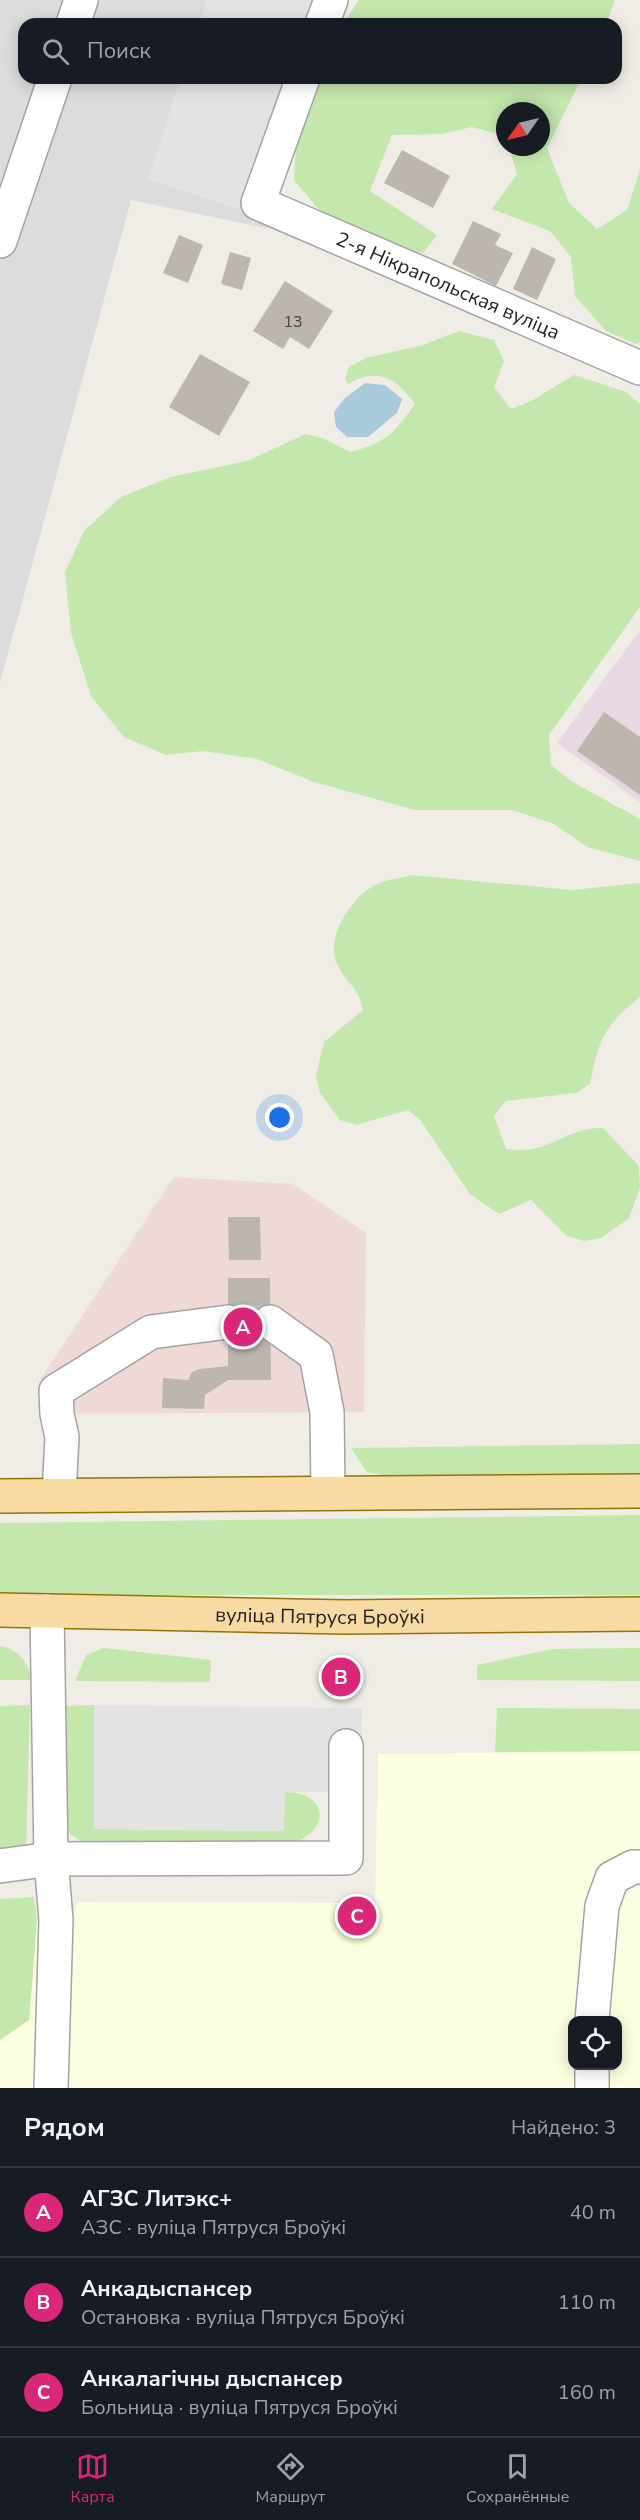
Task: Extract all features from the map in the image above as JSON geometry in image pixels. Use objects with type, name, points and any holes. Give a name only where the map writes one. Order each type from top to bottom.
[{"type":"main road","points":[[0,1496],[640,1491]]},
{"type":"main road","name":"вуліца Пятруся Броўкі","points":[[0,1610],[345,1617],[640,1614]]},
{"type":"lane","points":[[75,18],[81,0]]},
{"type":"lane","points":[[324,18],[331,0]]},
{"type":"lane","points":[[0,241],[53,84]]},
{"type":"lane","name":"2-я Нікрапольская вуліца","points":[[301,84],[258,203],[640,368]]},
{"type":"lane","points":[[59,1495],[62,1437],[57,1414],[56,1391],[151,1332],[228,1322]]},
{"type":"lane","points":[[270,1322],[316,1355],[327,1412],[328,1493]]},
{"type":"lane","points":[[47,1611],[51,1859],[56,1920],[51,2088]]},
{"type":"lane","points":[[0,1866],[51,1859],[346,1857],[346,1746]]},
{"type":"lane","points":[[592,2016],[602,1906],[612,1878],[633,1867],[640,1867]]},
{"type":"lane","points":[[592,2070],[592,2088]]},
{"type":"shaded area","points":[[0,0],[340,0],[335,18],[18,18],[18,84],[313,84],[266,228],[131,200],[0,683]]},
{"type":"shaded area","points":[[207,0],[313,0],[308,18],[201,18]]},
{"type":"shaded area","points":[[179,84],[286,84],[245,211],[148,179]]},
{"type":"shaded area","points":[[640,630],[640,802],[557,743]]},
{"type":"shaded area","points":[[174,1177],[293,1184],[366,1233],[364,1412],[42,1414],[41,1378]]},
{"type":"shaded area","points":[[94,1705],[362,1708],[361,1792],[285,1792],[284,1831],[94,1829]]},
{"type":"shaded area","points":[[640,1751],[640,2088],[0,2088],[0,2040],[29,2020],[37,1921],[72,1922],[78,1902],[375,1903],[378,1754]]},
{"type":"green space","points":[[359,0],[615,0],[608,18],[347,18]]},
{"type":"green space","points":[[308,84],[579,84],[550,142],[550,102],[496,102],[496,134],[472,127],[442,134],[392,135],[370,191],[437,235],[423,253],[394,249],[326,218],[294,180],[299,100]]},
{"type":"green space","points":[[512,156],[550,156],[569,203],[597,229],[627,210],[640,170],[640,343],[636,344],[606,331],[575,296],[571,257],[550,231],[492,209],[517,174]]},
{"type":"green space","points":[[459,331],[494,340],[504,361],[494,387],[511,409],[531,401],[574,375],[626,392],[640,404],[640,607],[549,735],[551,765],[571,781],[640,819],[640,861],[587,847],[554,824],[512,810],[415,810],[314,782],[257,759],[203,751],[166,755],[124,737],[91,696],[71,633],[65,572],[84,531],[121,497],[171,477],[247,461],[306,434],[325,439],[350,452],[380,441],[395,430],[415,404],[401,388],[386,378],[368,376],[348,384],[345,379],[349,367],[366,358],[423,345]]},
{"type":"green space","points":[[412,875],[572,890],[640,883],[640,997],[618,1016],[605,1034],[600,1044],[590,1084],[576,1093],[506,1101],[494,1116],[506,1149],[535,1149],[577,1132],[603,1128],[639,1166],[640,1187],[629,1218],[601,1238],[584,1241],[567,1236],[531,1200],[499,1214],[470,1194],[421,1121],[408,1110],[357,1125],[340,1120],[320,1093],[316,1076],[324,1042],[363,1010],[358,995],[341,972],[334,955],[334,943],[343,918],[360,896],[370,888]]},
{"type":"green space","points":[[640,1444],[640,1475],[391,1477],[367,1472],[351,1448]]},
{"type":"green space","points":[[640,1515],[640,1595],[0,1595],[0,1523]]},
{"type":"green space","points":[[0,1646],[13,1650],[22,1658],[33,1680],[0,1680]]},
{"type":"green space","points":[[104,1648],[211,1660],[210,1682],[75,1681],[86,1655]]},
{"type":"green space","points":[[640,1648],[640,1681],[477,1680],[477,1665],[552,1649]]},
{"type":"green space","points":[[30,1705],[26,1850],[0,1852],[0,1706]]},
{"type":"green space","points":[[94,1705],[95,1829],[284,1831],[284,1792],[300,1794],[311,1799],[318,1807],[320,1815],[317,1824],[311,1833],[300,1840],[285,1844],[82,1842],[70,1834],[65,1817],[64,1706]]},
{"type":"green space","points":[[497,1708],[640,1709],[640,1751],[495,1752]]},
{"type":"green space","points":[[34,1897],[37,1921],[29,2020],[0,2040],[0,1899]]},
{"type":"water","points":[[365,383],[385,385],[402,399],[397,413],[368,437],[347,437],[336,427],[334,412],[345,398]]},
{"type":"building","points":[[402,150],[450,176],[433,208],[384,183]]},
{"type":"building","points":[[473,221],[501,234],[495,245],[513,253],[496,286],[452,264]]},
{"type":"building","points":[[179,235],[203,245],[188,283],[163,273]]},
{"type":"building","points":[[532,247],[556,259],[537,300],[513,289]]},
{"type":"building","points":[[230,252],[251,258],[242,290],[221,284]]},
{"type":"building","points":[[285,281],[333,311],[309,349],[290,337],[283,349],[253,331]]},
{"type":"building","points":[[200,354],[250,382],[219,436],[169,407]]},
{"type":"building","points":[[604,712],[640,737],[640,795],[577,751]]},
{"type":"building","points":[[228,1217],[260,1217],[261,1260],[229,1260]]},
{"type":"building","points":[[228,1278],[270,1278],[271,1380],[228,1380],[205,1395],[204,1409],[162,1408],[163,1378],[188,1380],[192,1372],[199,1369],[228,1366]]},
{"type":"tunnel","points":[[228,1322],[270,1322]]},
{"type":"place","name":"АГЗС Литэкс+","points":[[243,1327]]},
{"type":"place","name":"Анкадыспансер","points":[[341,1677]]},
{"type":"place","name":"Анкалагічны дыспансер","points":[[357,1916]]}]
